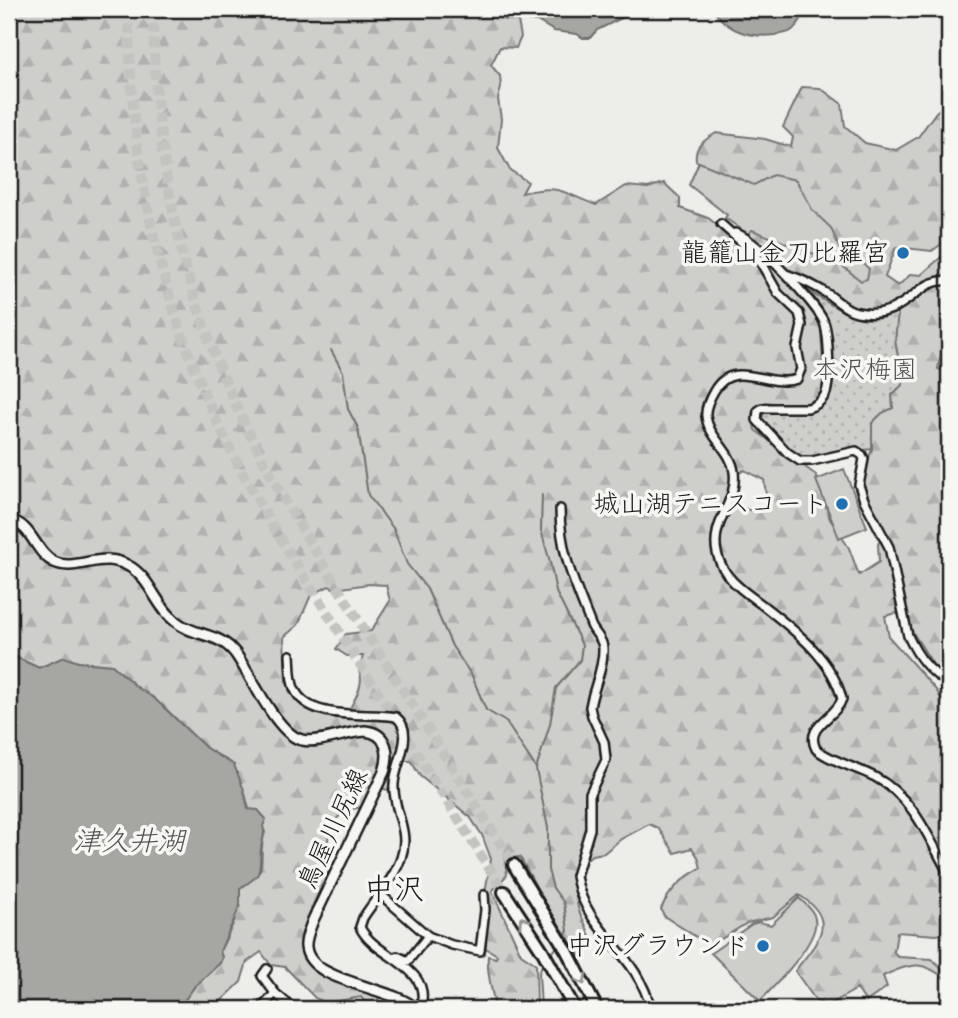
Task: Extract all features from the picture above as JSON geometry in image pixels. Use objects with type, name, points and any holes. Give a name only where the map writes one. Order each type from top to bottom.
[{"type":"highway","points":[[514,865],[567,951],[597,1009]]},
{"type":"highway","points":[[504,892],[542,950],[575,1009]]},
{"type":"main road","name":"鳥屋川尻線","points":[[9,520],[26,529],[44,555],[60,564],[103,559],[117,561],[133,568],[174,621],[228,645],[268,707],[295,738],[305,741],[365,731],[382,740],[388,754],[384,772],[313,920],[305,945],[309,957],[321,970],[403,999],[418,1009]]},
{"type":"street","points":[[721,225],[757,256],[778,293],[799,313],[802,325],[797,348],[801,369],[797,379],[786,382],[736,374],[722,381],[709,400],[706,416],[709,425],[733,464],[735,476],[734,487],[716,533],[718,556],[726,573],[742,592],[760,604],[810,648],[829,669],[842,699],[840,707],[814,732],[813,742],[816,749],[871,775],[900,793],[920,821],[949,874]]},
{"type":"street","points":[[733,233],[741,234],[750,241],[785,274],[820,314],[826,326],[827,389],[823,398],[815,406],[803,409],[762,408],[758,411],[757,420],[788,453],[800,461],[856,452],[862,455],[864,459],[859,485],[889,547],[908,636],[928,668],[949,683]]},
{"type":"street","points":[[785,274],[821,289],[846,308],[857,312],[892,311],[937,279],[949,281]]},
{"type":"street","points":[[560,509],[564,554],[593,629],[604,645],[590,707],[604,742],[606,760],[590,793],[590,829],[576,876],[590,917],[619,948],[642,980],[651,1009]]},
{"type":"street","points":[[290,655],[295,689],[310,706],[352,716],[396,717],[402,724],[404,743],[394,787],[404,829],[403,852],[397,868],[363,918],[360,927],[374,945],[411,971],[422,993],[418,1009]]},
{"type":"street","points":[[379,893],[428,936],[452,946],[480,951],[485,915],[484,895]]},
{"type":"street","points":[[475,912],[485,915]]},
{"type":"street","points":[[389,956],[395,955],[408,961],[428,936]]},
{"type":"street","points":[[267,969],[262,976],[275,993],[294,1009]]},
{"type":"street","points":[[261,1009],[275,993]]},
{"type":"green space","points":[[9,9],[488,9],[502,19],[518,21],[521,37],[516,48],[500,47],[491,65],[500,76],[498,99],[501,119],[498,148],[510,170],[528,182],[522,193],[553,189],[596,205],[626,186],[648,188],[664,183],[680,198],[680,208],[708,218],[726,232],[740,237],[750,219],[755,188],[696,161],[698,147],[716,133],[765,139],[791,147],[793,137],[783,127],[802,87],[820,88],[842,104],[845,126],[865,143],[896,150],[918,137],[936,112],[949,102],[949,242],[947,240],[932,251],[896,247],[885,277],[898,286],[911,274],[921,275],[949,250],[949,305],[943,301],[945,334],[938,369],[949,371],[949,676],[934,666],[905,620],[896,613],[885,616],[889,637],[937,691],[949,714],[949,933],[936,935],[897,932],[894,952],[898,957],[932,959],[949,976],[949,982],[925,967],[910,966],[883,976],[887,987],[866,1002],[857,989],[827,1006],[816,1001],[795,971],[817,942],[822,923],[812,905],[799,895],[773,917],[747,923],[710,946],[664,916],[661,909],[677,885],[701,868],[698,857],[692,848],[675,853],[658,828],[649,824],[621,839],[604,853],[592,855],[573,870],[579,911],[590,935],[587,952],[582,959],[546,905],[520,857],[505,858],[507,875],[492,891],[521,954],[536,964],[537,1009],[495,1009],[488,956],[496,958],[497,955],[484,947],[485,892],[491,859],[482,835],[470,817],[420,776],[411,761],[403,761],[393,768],[388,790],[373,786],[363,807],[351,809],[336,819],[329,835],[324,865],[329,871],[305,925],[303,939],[303,952],[309,964],[320,973],[381,995],[375,1004],[364,1001],[361,997],[326,1003],[315,998],[285,967],[271,965],[261,952],[247,962],[241,982],[213,1009],[178,1009],[195,986],[220,963],[220,951],[234,922],[240,888],[257,875],[262,864],[265,832],[249,809],[244,790],[231,763],[206,748],[163,706],[112,665],[78,662],[64,657],[39,668],[16,657],[9,658]],"holes":[[[790,271],[817,283],[849,308],[898,312],[895,341],[903,384],[892,395],[893,408],[882,413],[872,423],[872,449],[861,482],[886,532],[878,544],[879,562],[859,575],[849,548],[830,519],[816,475],[755,430],[752,414],[757,406],[766,402],[799,407],[818,398],[822,389],[824,379],[820,318],[784,276]],[[744,470],[764,480],[768,509],[748,510],[736,503],[738,474]],[[369,584],[386,585],[390,601],[371,631],[346,634],[336,649],[347,656],[363,656],[359,671],[360,688],[346,716],[314,713],[286,682],[284,637],[298,625],[311,595],[329,586],[335,589]]]},
{"type":"green space","points":[[699,162],[754,185],[773,175],[796,180],[813,211],[831,228],[840,250],[858,258],[869,269],[867,279],[861,281],[840,264],[752,230],[748,234],[725,218],[727,215],[689,185]]},
{"type":"green space","name":"本沢梅園","points":[[796,284],[833,306],[856,315],[882,316],[898,312],[895,341],[903,384],[892,395],[893,408],[882,413],[872,423],[872,449],[799,458],[763,428],[761,413],[809,412],[828,394],[831,386],[826,319]]},
{"type":"green space","name":"城山湖テニスコート","points":[[844,469],[867,527],[839,538],[816,480]]},
{"type":"green space","name":"中沢グラウンド","points":[[799,898],[809,907],[815,919],[811,939],[795,962],[760,1001],[711,953],[752,924],[759,922],[771,925]]},
{"type":"water","points":[[488,9],[640,9],[597,30],[590,38],[583,38],[577,34],[554,31],[537,21],[502,19]]},
{"type":"water","points":[[713,9],[807,9],[791,31],[765,36],[732,28]]},
{"type":"water","name":"津久井湖","points":[[15,657],[39,668],[64,657],[78,662],[112,665],[154,698],[206,748],[234,765],[248,809],[258,810],[266,819],[259,872],[240,888],[240,906],[220,951],[220,963],[195,986],[178,1009],[9,1009],[9,658]]},
{"type":"waterway","points":[[331,350],[343,372],[348,409],[358,428],[368,495],[393,528],[407,564],[427,589],[452,646],[472,676],[486,710],[506,722],[536,768]]},
{"type":"waterway","points":[[542,495],[541,530],[556,592],[582,645],[580,660],[556,688],[550,724],[536,769],[548,828],[548,870],[553,888],[564,903],[568,931],[564,937]]},
{"type":"waterway","points":[[946,718],[949,725]]},
{"type":"waterway","points":[[550,956],[559,944]]},
{"type":"waterway","points":[[541,1009],[539,973],[543,962]]},
{"type":"tunnel","points":[[129,9],[133,109],[148,208],[172,305],[207,399],[236,460],[269,519],[504,892]]},
{"type":"tunnel","points":[[153,9],[156,85],[164,162],[178,237],[199,311],[231,395],[293,514],[514,865]]},
{"type":"place","name":"龍籠山金刀比羅宮","points":[[903,253]]},
{"type":"place","name":"城山湖テニスコート","points":[[842,504]]},
{"type":"place","name":"中沢グラウンド","points":[[763,946]]},
{"type":"district","name":"中沢","points":[[394,889]]}]
